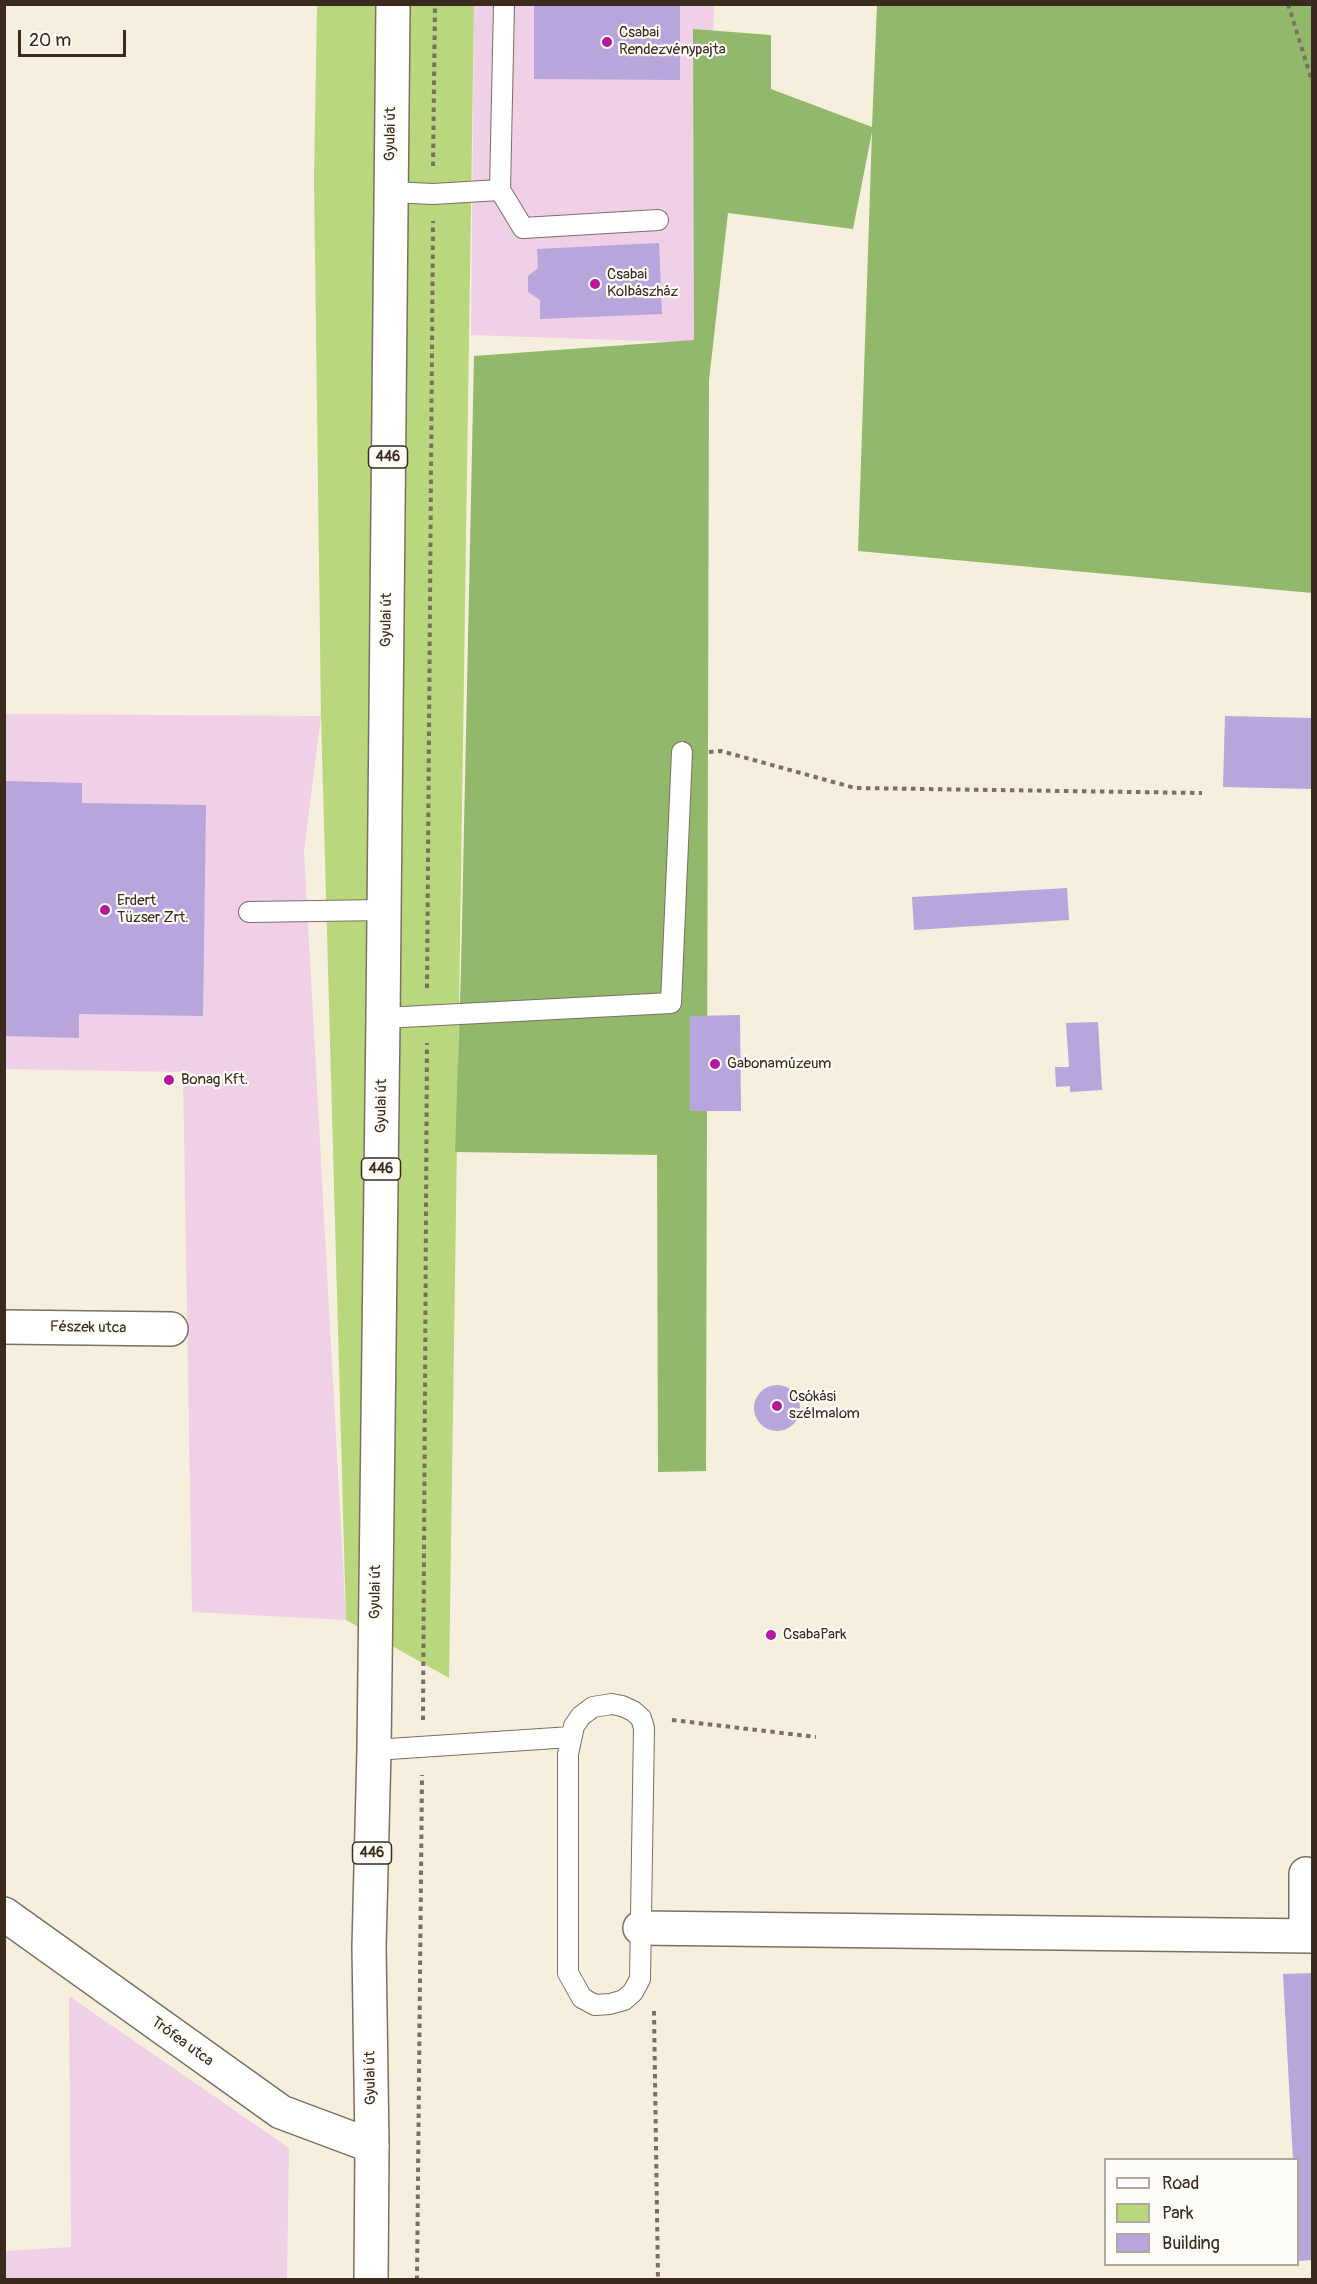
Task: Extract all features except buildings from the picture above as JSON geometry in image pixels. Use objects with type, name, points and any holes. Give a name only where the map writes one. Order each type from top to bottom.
[{"type":"main road","name":"Gyulai út","points":[[371,2280],[372,2146],[369,1947],[374,1750],[393,4]]},
{"type":"main road","name":"Fészek utca","points":[[4,1327],[171,1329]]},
{"type":"main road","points":[[640,1928],[1309,1936],[1306,1874]]},
{"type":"main road","name":"Trófea utca","points":[[4,1914],[281,2112],[372,2146]]},
{"type":"lane","points":[[504,4],[500,190],[523,228],[658,220]]},
{"type":"lane","points":[[391,192],[433,194],[500,190]]},
{"type":"lane","points":[[383,1018],[671,1003],[682,752]]},
{"type":"lane","points":[[249,912],[384,910]]},
{"type":"lane","points":[[612,1704],[622,1706],[641,1718],[644,1728],[640,1979],[633,1992],[624,2000],[595,2005],[582,1998],[568,1973],[568,1754],[574,1726],[581,1716],[593,1707],[612,1704]]},
{"type":"lane","points":[[374,1750],[571,1737]]},
{"type":"path","points":[[417,2280],[435,4]]},
{"type":"path","points":[[1288,4],[1312,81]]},
{"type":"path","points":[[682,752],[721,751],[855,788],[1202,793]]},
{"type":"path","points":[[641,1718],[816,1737]]},
{"type":"path","points":[[654,1999],[658,2280]]},
{"type":"shaded area","points":[[474,5],[714,5],[705,343],[471,335]]},
{"type":"shaded area","points":[[5,714],[321,716],[304,850],[346,1620],[192,1612],[183,1072],[5,1069]]},
{"type":"shaded area","points":[[69,1996],[289,2148],[287,2279],[5,2279],[5,2251],[71,2247]]},
{"type":"green space","points":[[317,5],[474,5],[449,1678],[346,1620],[321,716],[314,178]]},
{"type":"green space","points":[[877,5],[1312,5],[1312,593],[858,551],[872,132],[853,229],[728,213],[709,380],[706,1471],[658,1472],[657,1155],[455,1152],[474,356],[694,340],[693,29],[771,35],[771,89],[872,127]]},
{"type":"place","name":"Csabai Rendezvénypajta","points":[[607,42]]},
{"type":"place","name":"Csabai Kolbászház","points":[[595,284]]},
{"type":"place","name":"Erdert Tüzser Zrt.","points":[[105,910]]},
{"type":"place","name":"Gabonamúzeum","points":[[715,1064]]},
{"type":"place","name":"Bonag Kft.","points":[[169,1080]]},
{"type":"place","name":"Csókási szélmalom","points":[[777,1406]]},
{"type":"place","name":"CsabaPark","points":[[771,1635]]}]
